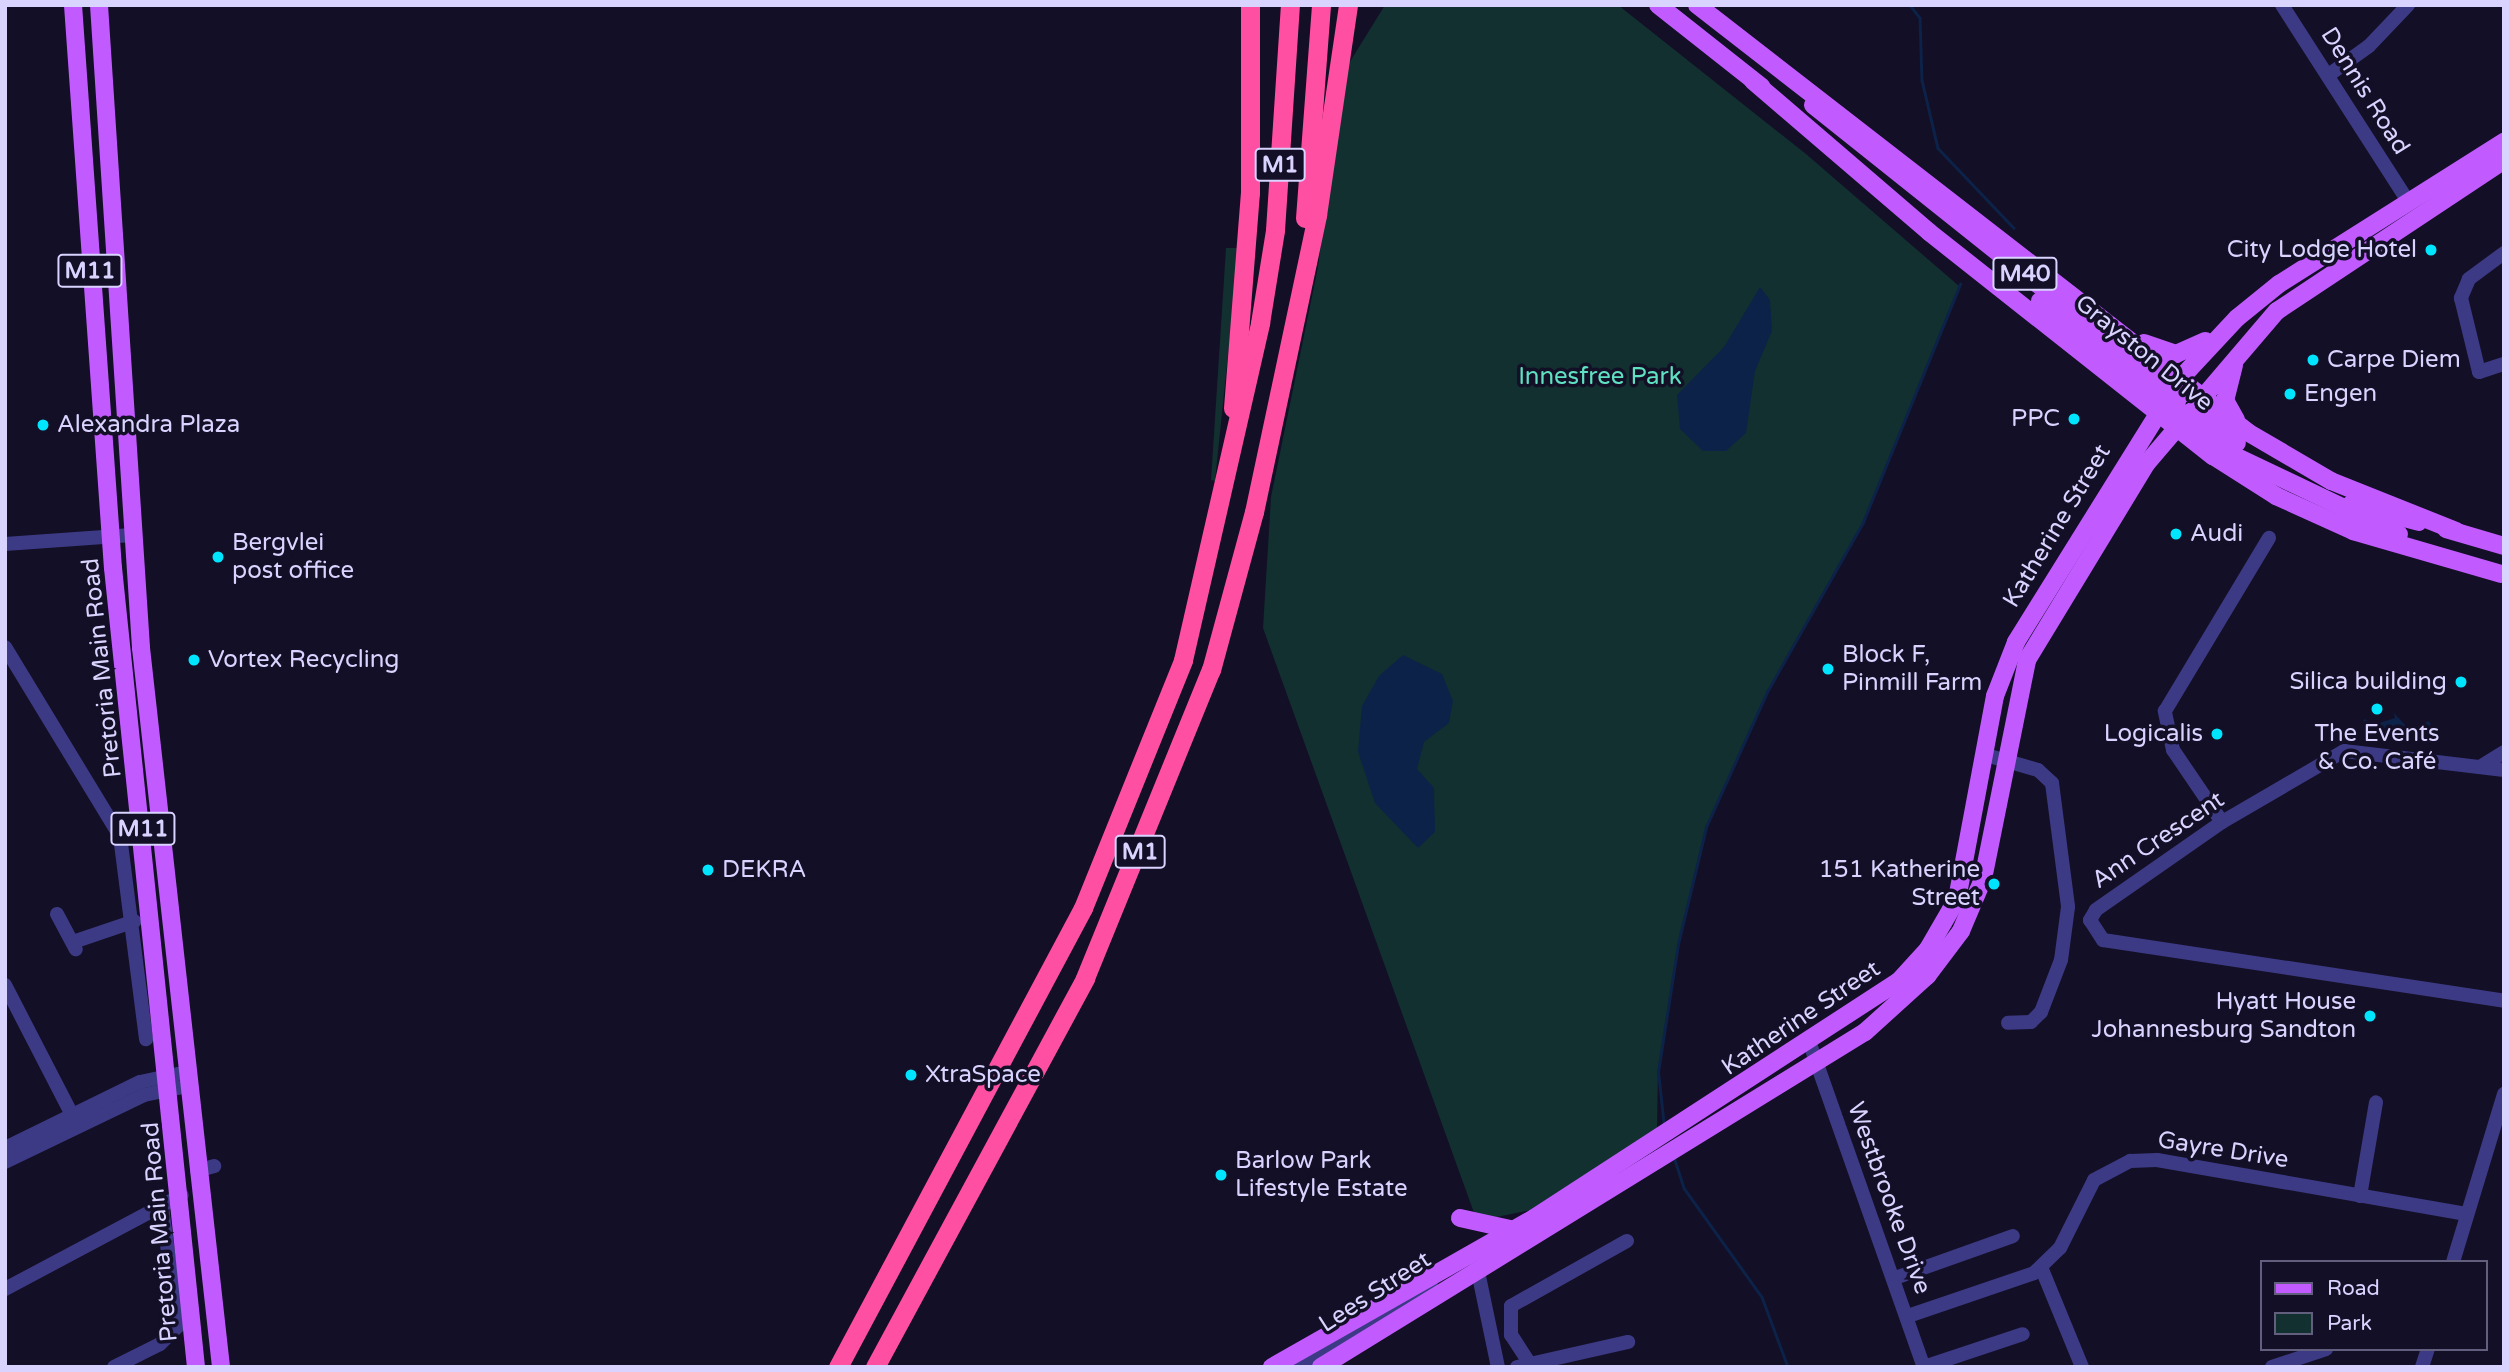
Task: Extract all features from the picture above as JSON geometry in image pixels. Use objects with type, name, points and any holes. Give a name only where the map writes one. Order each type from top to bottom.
[{"type":"highway","points":[[1224,503],[1248,217],[1250,5]]},
{"type":"highway","name":"M1","points":[[838,1367],[1083,908],[1183,660],[1224,503],[1275,230],[1290,5]]},
{"type":"highway","name":"M1","points":[[875,1367],[1058,1033],[1132,873],[1211,670],[1254,512],[1298,296],[1321,5]]},
{"type":"highway","points":[[1298,296],[1317,215],[1348,5]]},
{"type":"main road","name":"Pretoria Main Road","points":[[73,5],[114,537],[179,1081],[206,1168],[221,1367]]},
{"type":"main road","name":"Pretoria Main Road","points":[[99,5],[132,535],[179,1081],[182,1195],[196,1367]]},
{"type":"main road","name":"Grayston Drive","points":[[1658,5],[1753,81],[1883,176],[2231,454],[2502,574]]},
{"type":"main road","name":"Grayston Drive","points":[[1689,5],[2237,443],[2305,484],[2382,520],[2456,531],[2504,546]]},
{"type":"main road","points":[[1697,5],[2241,427],[2331,481],[2456,531]]},
{"type":"main road","points":[[1753,81],[1929,232],[2213,456],[2276,496],[2353,531],[2502,574]]},
{"type":"main road","name":"Katherine Street","points":[[1321,1367],[1476,1263],[1683,1135],[1898,982],[1944,925],[1969,860],[1995,696],[2016,642],[2134,446],[2179,380],[2236,317],[2408,201],[2504,142]]},
{"type":"main road","name":"Katherine Street","points":[[1683,1135],[1817,1063],[1895,1008],[1961,931],[1989,858],[2033,647],[2147,463],[2248,341],[2310,285],[2503,162]]},
{"type":"main road","points":[[2060,286],[2168,353],[2195,348],[2236,317]]},
{"type":"main road","points":[[2241,427],[2224,388],[2248,341]]},
{"type":"main road","points":[[2126,387],[2139,412],[2134,446]]},
{"type":"main road","points":[[2147,463],[2183,447],[2213,456]]},
{"type":"main road","name":"Katherine Street","points":[[1272,1367],[1476,1263],[1514,1230],[1652,1155]]},
{"type":"main road","points":[[1460,1218],[1514,1230]]},
{"type":"street","name":"Dennis Road","points":[[2282,5],[2330,74],[2408,201]]},
{"type":"street","points":[[2330,74],[2370,46],[2408,5]]},
{"type":"street","points":[[2504,253],[2469,279],[2461,294],[2479,372],[2504,364]]},
{"type":"street","points":[[5,544],[132,535]]},
{"type":"street","points":[[2222,822],[2173,750],[2165,710],[2269,538]]},
{"type":"street","points":[[5,647],[120,836],[135,921],[146,1039]]},
{"type":"street","name":"Ann Crescent","points":[[2504,771],[2351,750],[2222,822],[2096,910],[2090,920],[2096,937],[2504,1001]]},
{"type":"street","points":[[2480,767],[2504,752]]},
{"type":"street","points":[[1984,761],[2030,767],[2047,776],[2055,790],[2056,852],[2068,916],[2057,973],[2041,1012],[2031,1023],[2008,1023]]},
{"type":"street","points":[[57,914],[75,946],[135,921]]},
{"type":"street","points":[[5,985],[72,1115]]},
{"type":"street","name":"Westbrooke Drive","points":[[1810,1044],[1895,1278],[1924,1367]]},
{"type":"street","points":[[5,1147],[140,1082],[179,1081]]},
{"type":"street","points":[[5,1162],[179,1081]]},
{"type":"street","points":[[2454,1260],[2504,1094]]},
{"type":"street","points":[[2360,1196],[2376,1102]]},
{"type":"street","name":"Gayre Drive","points":[[1908,1316],[2041,1267],[2064,1241],[2094,1180],[2130,1161],[2157,1160],[2466,1214]]},
{"type":"street","points":[[5,1289],[182,1195]]},
{"type":"street","points":[[114,1367],[160,1345],[178,1326],[162,1207]]},
{"type":"street","points":[[1895,1278],[2013,1236]]},
{"type":"street","points":[[1627,1241],[1511,1306],[1511,1335],[1523,1365],[1628,1342]]},
{"type":"street","points":[[1476,1263],[1498,1367]]},
{"type":"street","name":"Lees Street","points":[[1301,1367],[1476,1263]]},
{"type":"street","points":[[2041,1267],[2082,1367]]},
{"type":"street","points":[[1924,1367],[2023,1334]]},
{"type":"street","points":[[2272,1367],[2320,1351]]},
{"type":"green space","name":"Innesfree Park","points":[[1385,5],[1618,5],[1806,154],[1959,286],[1863,522],[1767,692],[1706,827],[1678,944],[1658,1071],[1657,1130],[1531,1210],[1477,1221],[1263,628],[1271,497],[1318,267],[1343,73]]},
{"type":"green space","points":[[1226,248],[1239,248],[1215,481],[1211,480]]},
{"type":"water","points":[[1760,287],[1770,300],[1772,331],[1755,371],[1746,433],[1726,451],[1703,451],[1680,429],[1677,395],[1724,347]]},
{"type":"water","points":[[1403,655],[1442,674],[1453,701],[1449,723],[1424,742],[1417,769],[1434,788],[1435,832],[1418,848],[1375,803],[1358,752],[1362,706],[1379,676]]},
{"type":"water","points":[[2394,713],[2409,729],[2429,721],[2436,736],[2362,730],[2364,719],[2376,724],[2395,718]]},
{"type":"waterway","points":[[1910,5],[1920,18],[1922,80],[1938,148],[2014,228]]},
{"type":"waterway","points":[[1664,1127],[1658,1072],[1678,944],[1706,827],[1767,692],[1863,522],[1960,284]]},
{"type":"waterway","points":[[1674,1157],[1684,1188],[1762,1297],[1788,1367]]},
{"type":"place","name":"City Lodge Hotel","points":[[2431,250]]},
{"type":"place","name":"Carpe Diem","points":[[2313,360]]},
{"type":"place","name":"Engen","points":[[2290,394]]},
{"type":"place","name":"PPC","points":[[2074,419]]},
{"type":"place","name":"Alexandra Plaza","points":[[43,425]]},
{"type":"place","name":"Audi","points":[[2176,534]]},
{"type":"place","name":"Bergvlei post office","points":[[218,557]]},
{"type":"place","name":"Vortex Recycling","points":[[194,660]]},
{"type":"place","name":"Block F, Pinmill Farm","points":[[1828,669]]},
{"type":"place","name":"Silica building","points":[[2461,682]]},
{"type":"place","name":"The Events & Co. Café","points":[[2377,709]]},
{"type":"place","name":"Logicalis","points":[[2217,734]]},
{"type":"place","name":"DEKRA","points":[[708,870]]},
{"type":"place","name":"151 Katherine Street","points":[[1994,884]]},
{"type":"place","name":"Hyatt House Johannesburg Sandton","points":[[2370,1016]]},
{"type":"place","name":"XtraSpace","points":[[911,1075]]},
{"type":"place","name":"Barlow Park Lifestyle Estate","points":[[1221,1175]]}]
